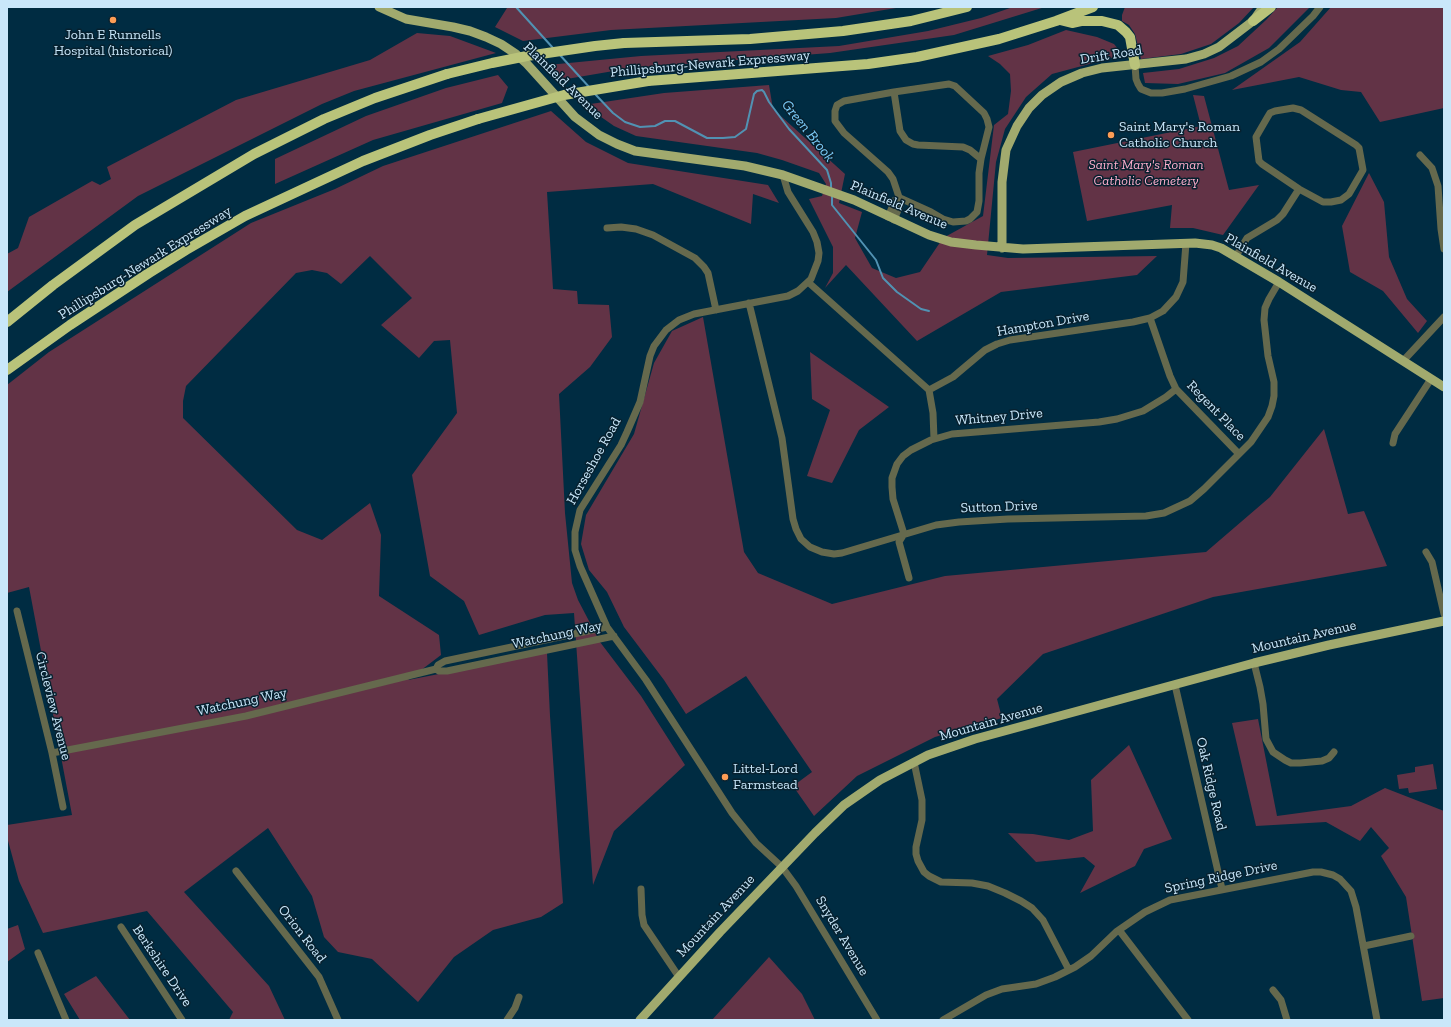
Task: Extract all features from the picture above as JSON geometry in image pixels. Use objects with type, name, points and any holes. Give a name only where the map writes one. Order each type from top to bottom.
[{"type":"highway","name":"Phillipsburg-Newark Expressway","points":[[7,322],[53,285],[135,225],[254,154],[324,119],[409,86],[492,62],[588,47],[624,43],[750,39],[843,31],[911,20],[967,7]]},
{"type":"highway","name":"Phillipsburg-Newark Expressway","points":[[7,370],[70,325],[149,273],[245,216],[363,160],[430,135],[478,119],[564,95],[648,81],[852,65],[895,60],[972,46],[1027,31],[1093,7]]},
{"type":"highway","points":[[1253,21],[1271,7]]},
{"type":"highway","points":[[1060,20],[1072,23],[1081,21],[1102,21],[1118,25],[1130,37],[1135,65]]},
{"type":"main road","name":"Plainfield Avenue","points":[[379,7],[406,19],[470,31],[501,44],[516,54],[527,64],[575,117],[600,135],[626,148],[646,153],[745,166],[783,175],[854,200],[891,219],[951,242],[1002,248],[1051,249],[1186,243],[1212,245],[1236,256],[1279,282],[1444,387]]},
{"type":"main road","name":"Drift Road","points":[[1002,248],[1003,165],[1006,150],[1017,126],[1042,95],[1071,77],[1082,73],[1102,68],[1186,59],[1204,54],[1219,47],[1253,21],[1263,7]]},
{"type":"main road","name":"Mountain Avenue","points":[[640,1020],[782,867],[844,805],[880,780],[928,755],[975,739],[1254,663],[1329,645],[1444,621]]},
{"type":"street","points":[[1135,65],[1138,84],[1141,89],[1151,93],[1162,93],[1185,89],[1231,76],[1261,62],[1279,49],[1313,16],[1320,7]]},
{"type":"street","points":[[949,84],[955,86],[984,113],[989,130],[981,159],[978,208],[977,212],[970,219],[960,222],[953,222],[943,219],[900,198],[893,179],[888,172],[844,133],[835,121],[835,111],[841,102],[894,92],[949,84]]},
{"type":"street","points":[[894,92],[900,131],[906,140],[918,145],[963,147],[970,150],[981,159]]},
{"type":"street","points":[[1293,108],[1301,110],[1356,145],[1361,153],[1363,170],[1349,194],[1345,198],[1331,202],[1323,202],[1299,189],[1262,164],[1258,156],[1256,142],[1258,132],[1270,113],[1275,111],[1293,108]]},
{"type":"street","points":[[1420,155],[1432,168],[1438,186],[1444,249]]},
{"type":"street","name":"Horseshoe Road","points":[[782,867],[756,843],[732,813],[646,680],[607,626],[577,559],[574,541],[576,522],[583,505],[621,445],[640,402],[650,356],[661,336],[672,324],[686,316],[788,296],[798,291],[808,282],[816,270],[819,253],[817,242],[813,232],[788,192],[783,175]]},
{"type":"street","points":[[1236,256],[1247,238],[1277,220],[1283,214],[1299,189]]},
{"type":"street","points":[[891,219],[896,200],[900,198]]},
{"type":"street","points":[[607,228],[621,227],[636,229],[654,236],[695,258],[708,273],[716,310]]},
{"type":"street","name":"Hampton Drive","points":[[929,390],[953,377],[985,350],[997,344],[1010,340],[1133,322],[1150,318],[1163,311],[1181,289],[1184,282],[1186,243]]},
{"type":"street","points":[[808,282],[929,390],[933,413],[934,439]]},
{"type":"street","name":"Sutton Drive","points":[[748,303],[782,438],[794,524],[801,539],[814,549],[834,554],[842,553],[936,525],[959,522],[1155,515],[1173,510],[1190,501],[1251,442],[1268,417],[1274,396],[1274,382],[1268,356],[1264,320],[1265,308],[1279,282]]},
{"type":"street","points":[[1403,361],[1444,317]]},
{"type":"street","name":"Regent Place","points":[[1150,318],[1176,389],[1239,454]]},
{"type":"street","points":[[1393,443],[1394,434],[1431,378]]},
{"type":"street","name":"Whitney Drive","points":[[904,534],[892,492],[894,473],[903,456],[921,445],[934,439],[964,432],[1099,422],[1117,419],[1143,411],[1176,389]]},
{"type":"street","points":[[904,534],[899,542],[909,578]]},
{"type":"street","points":[[1426,552],[1432,562],[1444,614]]},
{"type":"street","name":"Circleview Avenue","points":[[17,611],[52,753],[63,807]]},
{"type":"street","name":"Watchung Way","points":[[436,669],[438,665],[445,661],[607,626]]},
{"type":"street","name":"Watchung Way","points":[[52,753],[246,716],[436,669],[439,671],[447,671],[614,636]]},
{"type":"street","points":[[1254,663],[1263,704],[1266,739],[1273,752],[1291,763],[1322,761],[1329,758],[1334,752]]},
{"type":"street","name":"Oak Ridge Road","points":[[1175,685],[1222,889]]},
{"type":"street","points":[[914,762],[922,800],[922,820],[916,847],[916,854],[924,872],[941,882],[972,883],[988,886],[1005,893],[1032,908],[1043,920],[1069,970]]},
{"type":"street","name":"Snyder Avenue","points":[[782,867],[796,886],[877,1020]]},
{"type":"street","name":"Orion Road","points":[[236,871],[319,977],[338,1020]]},
{"type":"street","name":"Spring Ridge Drive","points":[[943,1020],[986,995],[1002,989],[1036,984],[1069,970],[1091,956],[1119,930],[1145,912],[1170,900],[1313,872],[1333,875],[1340,879],[1351,891],[1355,899],[1377,1020]]},
{"type":"street","points":[[641,889],[644,925],[679,977]]},
{"type":"street","name":"Berkshire Drive","points":[[121,927],[182,1020]]},
{"type":"street","points":[[1119,930],[1184,1019]]},
{"type":"street","points":[[1364,946],[1411,936]]},
{"type":"street","points":[[38,953],[66,1020]]},
{"type":"street","points":[[1273,990],[1281,1000],[1287,1020]]},
{"type":"street","points":[[507,1020],[516,1008],[519,997]]},
{"type":"green space","points":[[501,7],[902,7],[836,18],[611,30],[523,41],[495,27],[507,8]]},
{"type":"green space","points":[[1013,7],[1045,7],[954,35],[830,53],[631,68],[561,80],[548,65],[641,56],[839,46],[928,31],[981,18]]},
{"type":"green space","points":[[1125,7],[1254,7],[1239,23],[1211,44],[1181,54],[1141,59],[1135,34],[1129,25],[1122,21],[1122,15]]},
{"type":"green space","points":[[1278,7],[1310,7],[1269,48],[1225,73],[1178,84],[1145,83],[1143,73],[1179,69],[1214,58],[1238,46]]},
{"type":"green space","points":[[1331,7],[1444,7],[1444,108],[1380,122],[1361,92],[1341,90],[1299,77],[1232,90],[1300,42]]},
{"type":"green space","points":[[1066,30],[1097,37],[1114,44],[1123,55],[1052,74],[1026,97],[1005,129],[996,162],[987,255],[1008,258],[1157,256],[1137,275],[1001,292],[917,341],[846,265],[825,288],[833,273],[833,247],[809,199],[822,196],[826,184],[819,173],[757,153],[636,136],[614,126],[584,105],[664,93],[769,85],[773,109],[845,174],[839,203],[862,212],[855,238],[872,268],[896,278],[920,272],[943,238],[983,216],[994,125],[1008,114],[1011,91],[1010,74],[1000,64],[988,56],[1028,45]]},
{"type":"green space","points":[[417,33],[450,36],[496,53],[354,91],[322,104],[138,196],[7,292],[7,254],[18,248],[29,217],[92,181],[100,185],[111,179],[107,167],[236,100],[370,60]]},
{"type":"green space","points":[[498,75],[508,87],[502,103],[373,140],[275,184],[275,159],[366,116],[446,88]]},
{"type":"green space","name":"Saint Mary's Roman Catholic Cemetery","points":[[1193,95],[1204,96],[1229,190],[1259,185],[1223,235],[1193,228],[1170,228],[1172,205],[1087,221],[1073,152],[1201,126]]},
{"type":"green space","points":[[551,111],[586,142],[628,163],[768,185],[779,203],[753,194],[751,224],[653,184],[547,192],[553,289],[577,291],[578,304],[609,305],[612,337],[590,367],[559,394],[565,513],[572,583],[578,600],[600,642],[641,696],[685,765],[614,831],[593,885],[574,613],[545,615],[479,635],[464,601],[430,576],[412,475],[457,413],[450,340],[434,341],[419,358],[381,325],[412,298],[370,256],[341,284],[327,273],[312,270],[296,273],[186,386],[183,401],[183,418],[297,530],[322,540],[370,503],[381,535],[379,596],[439,635],[441,655],[408,680],[547,653],[563,903],[541,917],[493,930],[454,957],[418,1002],[372,959],[338,952],[324,937],[312,896],[268,828],[184,892],[269,986],[285,1020],[229,1020],[233,1012],[147,911],[43,933],[19,881],[7,837],[7,825],[72,815],[29,587],[7,593],[7,385],[49,352],[251,223],[335,189],[383,166]]},
{"type":"green space","points":[[1369,173],[1384,202],[1389,257],[1407,299],[1427,321],[1418,333],[1383,291],[1350,272],[1342,226]]},
{"type":"green space","points":[[703,317],[744,552],[758,573],[832,604],[945,576],[1206,552],[1270,497],[1324,429],[1348,514],[1364,511],[1387,566],[1213,597],[1043,654],[997,699],[1002,718],[935,737],[857,776],[814,816],[793,786],[812,772],[746,676],[686,714],[664,680],[624,627],[607,592],[589,570],[581,544],[586,515],[634,434],[654,363],[672,331]]},
{"type":"green space","points":[[810,352],[889,407],[859,430],[832,483],[807,476],[830,410],[812,399]]},
{"type":"green space","points":[[1258,719],[1277,816],[1351,806],[1385,788],[1444,811],[1444,998],[1422,1001],[1406,897],[1381,856],[1389,848],[1371,827],[1360,841],[1326,822],[1256,826],[1232,723]]},
{"type":"green space","points":[[1129,745],[1172,839],[1144,849],[1135,866],[1080,893],[1095,866],[1084,857],[1036,862],[1008,833],[1033,834],[1069,840],[1093,831],[1091,780]]},
{"type":"green space","points":[[1433,764],[1437,789],[1409,793],[1408,788],[1399,789],[1397,775],[1415,772],[1415,767]]},
{"type":"green space","points":[[18,925],[25,949],[7,962],[7,929]]},
{"type":"green space","points":[[769,957],[802,994],[815,1020],[712,1020]]},
{"type":"green space","points":[[96,976],[130,1020],[80,1020],[64,994]]},
{"type":"waterway","name":"Green Brook","points":[[516,7],[553,48]]},
{"type":"waterway","name":"Green Brook","points":[[559,54],[590,88]]},
{"type":"waterway","name":"Green Brook","points":[[595,94],[613,113],[625,122],[640,127],[655,126],[665,121],[675,121],[707,138],[723,138],[735,137],[746,129],[754,94],[757,91],[762,90],[789,129],[827,170],[831,183],[831,189]]},
{"type":"waterway","name":"Green Brook","points":[[832,196],[832,205],[876,260],[883,278],[897,292],[921,309],[929,311]]},
{"type":"place","name":"John E Runnells Hospital (historical)","points":[[113,20]]},
{"type":"place","name":"Saint Mary's Roman Catholic Church","points":[[1111,135]]},
{"type":"place","name":"Littel-Lord Farmstead","points":[[725,777]]}]
